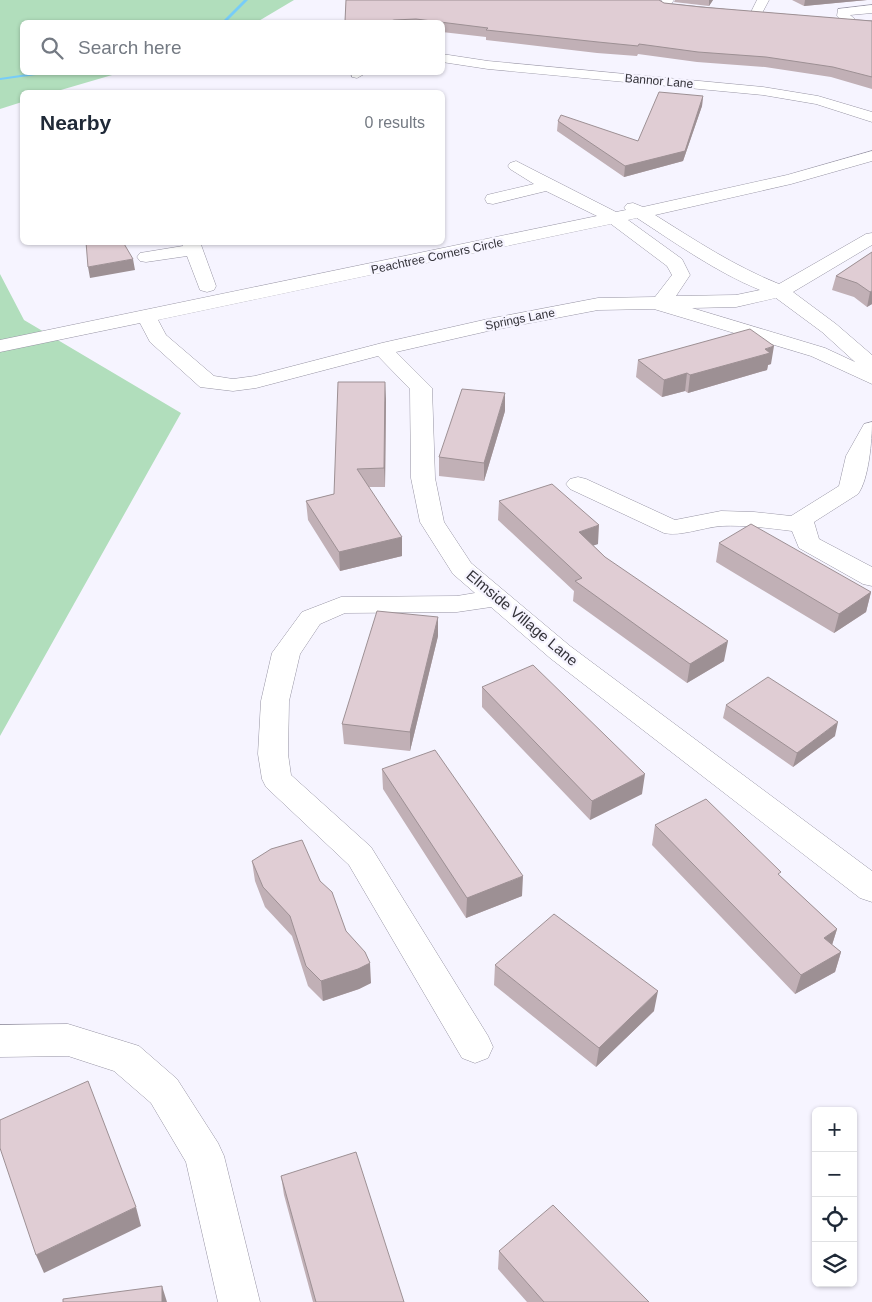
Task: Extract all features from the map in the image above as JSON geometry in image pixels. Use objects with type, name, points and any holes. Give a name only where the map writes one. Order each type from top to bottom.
[{"type":"street","points":[[668,0],[663,7],[755,16],[763,0]]},
{"type":"street","points":[[872,9],[842,12],[843,16],[853,24],[872,25]]},
{"type":"street","name":"Bannor Lane","points":[[445,58],[497,66],[763,91],[818,100],[872,117]]},
{"type":"street","name":"Peachtree Corners Circle","points":[[445,238],[626,203],[751,175],[872,142]]},
{"type":"street","name":"Peachtree Corners Circle","points":[[0,346],[147,317],[780,183],[872,156]]},
{"type":"street","points":[[516,166],[548,185],[614,218],[676,263],[691,265],[709,258]]},
{"type":"street","points":[[493,199],[548,185]]},
{"type":"street","points":[[626,203],[709,258],[748,278],[780,291],[829,328],[872,366]]},
{"type":"street","name":"Springs Lane","points":[[382,349],[488,325],[598,304],[736,301],[780,291],[872,238]]},
{"type":"street","name":"Peachtree Corners Circle","points":[[0,328],[411,245]]},
{"type":"street","points":[[146,257],[192,246],[206,286]]},
{"type":"street","points":[[660,304],[681,275],[676,263]]},
{"type":"street","name":"Springs Lane","points":[[660,304],[818,352],[872,378]]},
{"type":"street","points":[[147,317],[157,338],[208,382],[233,385],[256,382],[382,349]]},
{"type":"street","name":"Elmside Village Lane","points":[[382,349],[421,388],[423,478],[432,522],[462,568],[560,652],[872,889]]},
{"type":"street","points":[[872,429],[856,456],[850,489],[802,520],[808,543],[872,578]]},
{"type":"street","points":[[578,484],[673,528],[693,521],[727,517],[803,525]]},
{"type":"street","points":[[475,1046],[360,856],[277,779],[273,754],[275,701],[286,653],[311,618],[341,606],[457,604],[497,598]]},
{"type":"street","points":[[0,1041],[7,1039],[68,1040],[126,1058],[164,1091],[204,1156],[239,1302]]},
{"type":"green space","points":[[0,0],[294,0],[260,20],[20,20],[20,75],[112,75],[61,90],[20,90],[20,103],[0,109]]},
{"type":"green space","points":[[0,274],[24,320],[181,413],[0,736]]},
{"type":"building","points":[[346,0],[659,0],[664,3],[701,7],[872,21],[872,77],[833,67],[766,57],[698,52],[639,44],[638,46],[486,30],[488,28],[445,23],[445,20],[345,20]]},
{"type":"building","points":[[659,92],[703,96],[685,151],[625,166],[558,121],[561,115],[638,141]]},
{"type":"building","points":[[86,245],[125,245],[133,259],[88,267]]},
{"type":"building","points":[[872,252],[872,291],[870,292],[857,283],[836,276]]},
{"type":"building","points":[[750,329],[774,346],[765,349],[770,353],[690,375],[687,373],[664,380],[638,360]]},
{"type":"building","points":[[338,382],[385,382],[384,468],[357,469],[402,537],[339,552],[306,501],[334,494]]},
{"type":"building","points":[[462,389],[505,393],[484,463],[439,457]]},
{"type":"building","points":[[552,484],[599,525],[579,532],[605,557],[728,641],[690,664],[575,581],[582,578],[499,501]]},
{"type":"building","points":[[751,524],[871,592],[839,614],[719,543]]},
{"type":"building","points":[[377,611],[438,617],[410,732],[342,724]]},
{"type":"building","points":[[533,665],[645,774],[592,801],[482,687]]},
{"type":"building","points":[[768,677],[838,722],[797,753],[726,705]]},
{"type":"building","points":[[435,750],[523,876],[467,898],[382,769]]},
{"type":"building","points":[[706,799],[781,872],[778,874],[837,929],[824,938],[841,952],[801,975],[655,825]]},
{"type":"building","points":[[302,840],[320,881],[332,892],[346,931],[365,952],[370,963],[321,981],[306,966],[290,916],[263,887],[252,861],[271,849]]},
{"type":"building","points":[[554,914],[658,991],[599,1048],[495,965]]},
{"type":"building","points":[[88,1081],[136,1207],[36,1255],[0,1148],[0,1120]]},
{"type":"building","points":[[356,1152],[404,1302],[316,1302],[281,1176]]},
{"type":"building","points":[[553,1205],[649,1302],[544,1302],[499,1251]]},
{"type":"building","points":[[162,1286],[162,1302],[63,1302],[63,1299]]},
{"type":"waterway","points":[[226,20],[246,0]]},
{"type":"waterway","points":[[0,79],[31,75]]}]
